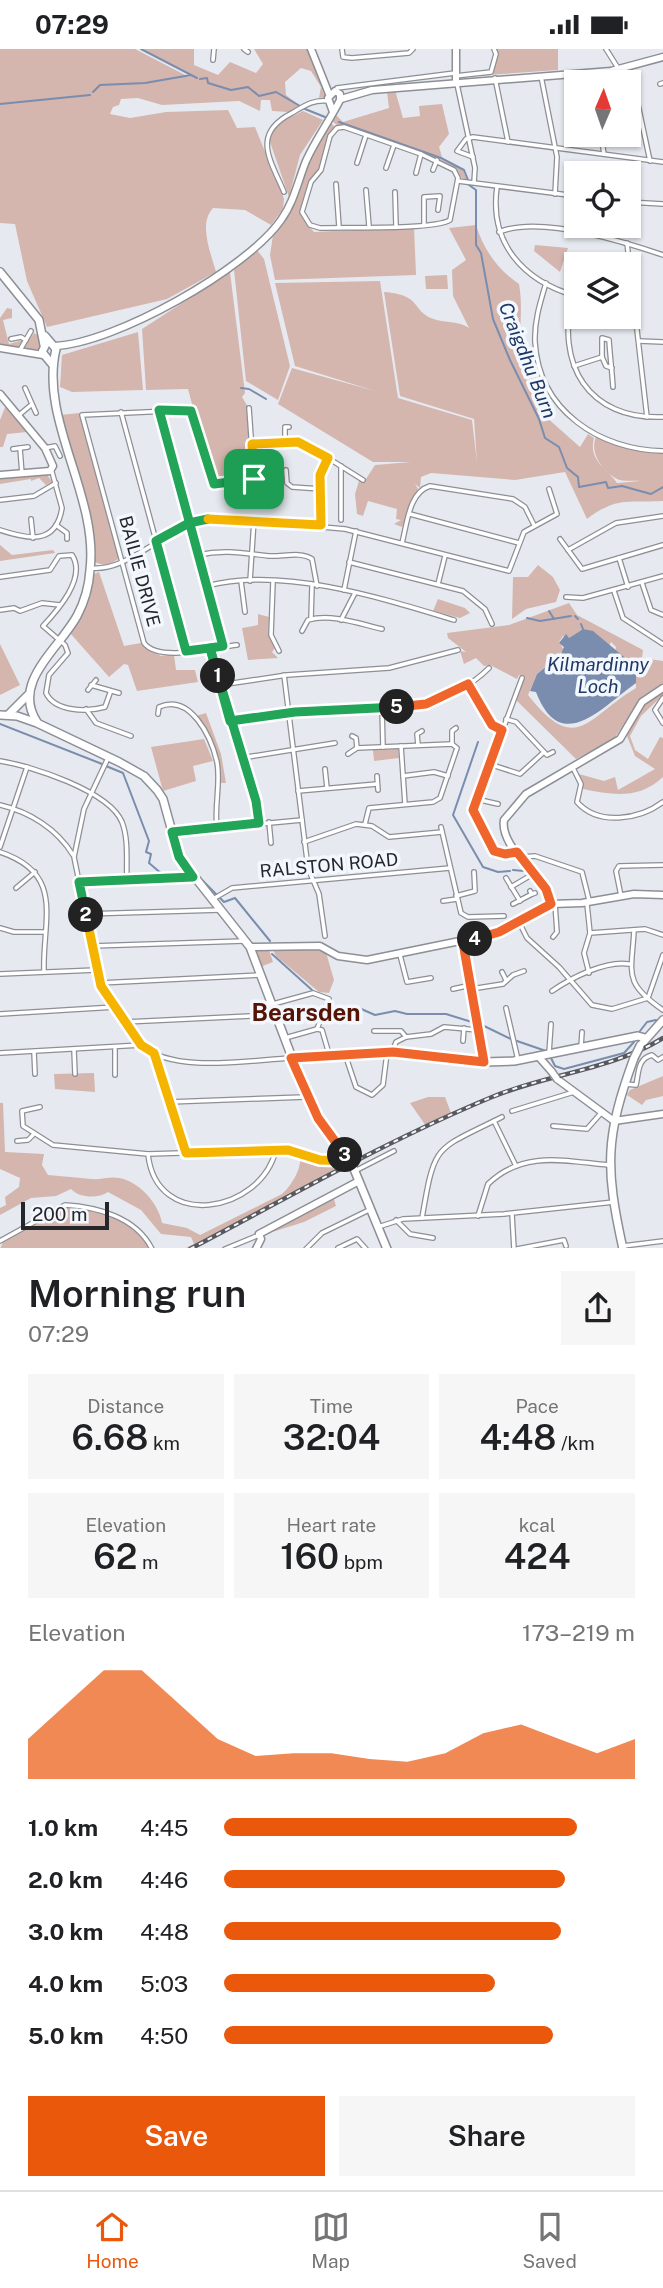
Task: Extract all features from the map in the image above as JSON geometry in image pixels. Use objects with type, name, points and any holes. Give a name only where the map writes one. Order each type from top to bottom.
[{"type":"main road","points":[[0,272],[33,310],[47,351],[55,396],[88,526],[91,568],[83,603],[40,668],[28,695],[4,715]]},
{"type":"main road","points":[[28,695],[29,711],[37,723]]},
{"type":"main road","points":[[4,715],[37,723],[144,776],[155,787],[163,799],[179,857],[193,877],[215,897],[248,944],[307,1097],[323,1126],[353,1166],[387,1248]]},
{"type":"main road","points":[[623,1247],[608,1165],[614,1121],[642,1042],[663,1020]]},
{"type":"main road","points":[[291,1058],[390,1052],[484,1062],[518,1060],[633,1038],[642,1042]]},
{"type":"street","points":[[213,60],[214,49]]},
{"type":"street","points":[[311,49],[334,98]]},
{"type":"street","points":[[342,49],[343,57],[348,58],[409,53],[413,49]]},
{"type":"street","points":[[456,49],[456,77],[473,157],[472,182]]},
{"type":"street","points":[[284,192],[266,145],[269,132],[275,123],[313,102],[491,72],[496,54],[494,49]]},
{"type":"street","points":[[606,49],[620,70],[663,57]]},
{"type":"street","points":[[334,98],[456,77],[495,78],[564,74]]},
{"type":"street","points":[[541,75],[555,146],[555,194]]},
{"type":"street","points":[[495,78],[508,142]]},
{"type":"street","points":[[0,348],[19,353],[47,351],[146,317],[246,255],[271,233],[286,212],[334,98]]},
{"type":"street","points":[[641,119],[650,162]]},
{"type":"street","points":[[342,127],[366,135],[437,160],[454,170],[460,181],[450,220],[424,225],[310,225],[302,213],[311,183],[321,170],[333,131],[342,127]]},
{"type":"street","points":[[357,163],[366,135]]},
{"type":"street","points":[[469,138],[555,146],[663,162]]},
{"type":"street","points":[[469,138],[457,151],[473,157]]},
{"type":"street","points":[[386,168],[394,145]]},
{"type":"street","points":[[603,147],[604,154]]},
{"type":"street","points":[[416,173],[421,154]]},
{"type":"street","points":[[433,170],[437,160]]},
{"type":"street","points":[[460,181],[564,195]]},
{"type":"street","points":[[336,184],[339,227]]},
{"type":"street","points":[[497,187],[494,213],[499,232],[517,260],[546,283],[564,291]]},
{"type":"street","points":[[366,190],[369,226]]},
{"type":"street","points":[[395,193],[396,226]]},
{"type":"street","points":[[424,225],[424,197],[440,196],[438,209]]},
{"type":"street","points":[[641,203],[663,204]]},
{"type":"street","points":[[499,232],[520,226],[604,236],[663,255]]},
{"type":"street","points":[[628,243],[629,252]]},
{"type":"street","points":[[546,283],[537,315],[535,343],[541,372],[552,397],[577,423],[596,435],[635,449],[663,451]]},
{"type":"street","points":[[569,329],[574,366],[590,393],[600,403],[626,415],[663,417]]},
{"type":"street","points":[[638,329],[647,417]]},
{"type":"street","points":[[19,353],[31,331]]},
{"type":"street","points":[[11,339],[22,337],[26,340]]},
{"type":"street","points":[[611,368],[606,366],[602,357],[600,341],[607,338],[611,368],[613,387]]},
{"type":"street","points":[[639,341],[663,342]]},
{"type":"street","points":[[574,366],[602,357]]},
{"type":"street","points":[[25,388],[36,413]]},
{"type":"street","points":[[0,394],[45,448],[47,467],[62,508],[56,525],[48,532],[33,538],[17,537],[0,530]]},
{"type":"street","points":[[19,415],[32,405]]},
{"type":"street","points":[[186,651],[121,412],[191,411],[215,485],[254,479],[249,408]]},
{"type":"street","points":[[159,410],[223,646]]},
{"type":"street","name":"BAILIE DRIVE","points":[[121,412],[83,413],[144,643],[158,653],[237,645]]},
{"type":"street","points":[[285,442],[285,427],[289,427]]},
{"type":"street","points":[[252,444],[304,443],[363,480]]},
{"type":"street","points":[[45,448],[55,446],[60,456]]},
{"type":"street","points":[[13,449],[28,447]]},
{"type":"street","points":[[20,448],[22,474]]},
{"type":"street","points":[[321,525],[320,471],[328,458]]},
{"type":"street","points":[[341,466],[341,520]]},
{"type":"street","points":[[0,475],[22,474],[47,467]]},
{"type":"street","points":[[286,470],[287,482],[292,488],[321,489]]},
{"type":"street","points":[[0,500],[34,496],[55,483]]},
{"type":"street","points":[[402,543],[416,495],[424,488],[435,486],[513,499],[525,507],[534,525]]},
{"type":"street","points":[[91,568],[108,569],[189,523],[220,518],[321,525],[356,531],[509,571],[524,532],[557,514],[549,489]]},
{"type":"street","points":[[410,514],[519,543]]},
{"type":"street","points":[[568,550],[616,523],[663,516]]},
{"type":"street","points":[[31,519],[35,524],[33,538]]},
{"type":"street","points":[[250,581],[254,520]]},
{"type":"street","points":[[56,525],[68,535]]},
{"type":"street","points":[[344,590],[356,531]]},
{"type":"street","points":[[560,539],[582,569],[663,545]]},
{"type":"street","points":[[198,555],[223,550],[270,556],[308,556],[312,559],[315,586],[311,619],[302,631]]},
{"type":"street","points":[[0,577],[53,568],[59,555],[69,553],[76,563],[74,576],[61,605],[43,626],[66,646],[67,655],[50,675],[46,693],[57,705],[86,709],[105,707],[110,693]]},
{"type":"street","points":[[438,584],[446,555]]},
{"type":"street","points":[[619,558],[628,587]]},
{"type":"street","points":[[349,562],[438,584],[472,597],[485,609],[492,624]]},
{"type":"street","points":[[566,597],[583,598],[663,576]]},
{"type":"street","points":[[207,586],[241,581],[315,586],[344,590],[454,620]]},
{"type":"street","points":[[241,581],[245,612]]},
{"type":"street","points":[[273,582],[271,635],[279,651]]},
{"type":"street","points":[[642,583],[651,610],[663,615]]},
{"type":"street","points":[[614,591],[623,618],[663,644]]},
{"type":"street","points":[[341,620],[355,593]]},
{"type":"street","points":[[0,610],[14,608],[20,611],[51,602],[61,605]]},
{"type":"street","points":[[311,619],[341,620],[382,629]]},
{"type":"street","points":[[210,648],[256,801],[259,823]]},
{"type":"street","points":[[220,685],[284,675],[389,668],[458,650]]},
{"type":"street","points":[[230,721],[289,712],[426,704],[468,684],[489,668]]},
{"type":"street","points":[[284,675],[304,842],[311,881],[319,894],[326,936]]},
{"type":"street","points":[[522,678],[475,799],[473,815],[494,851],[535,856],[582,872],[588,902],[590,933],[584,953],[589,973]]},
{"type":"street","points":[[96,680],[90,688],[119,693]]},
{"type":"street","points":[[468,684],[492,725],[502,730]]},
{"type":"street","points":[[554,937],[557,932],[553,904],[546,889],[504,831],[505,820],[526,794],[620,739],[642,702],[663,688]]},
{"type":"street","points":[[663,698],[658,702],[655,713],[663,723]]},
{"type":"street","points":[[158,714],[157,706],[173,702],[190,709],[213,752],[219,783],[215,808],[217,828]]},
{"type":"street","points":[[382,708],[383,747]]},
{"type":"street","points":[[86,709],[96,723],[131,736]]},
{"type":"street","points":[[506,719],[516,722],[547,755],[553,752]]},
{"type":"street","points":[[452,729],[452,744]]},
{"type":"street","points":[[417,733],[418,745]]},
{"type":"street","points":[[348,754],[356,737]]},
{"type":"street","points":[[241,758],[326,742],[335,743]]},
{"type":"street","points":[[352,748],[456,745],[457,752],[436,801],[369,808],[365,824]]},
{"type":"street","points":[[401,747],[405,804]]},
{"type":"street","points":[[489,764],[520,774],[544,752]]},
{"type":"street","points":[[108,758],[81,819],[74,857],[100,983],[141,1045],[154,1053],[186,1063],[291,1058]]},
{"type":"street","points":[[0,761],[27,767],[91,793],[111,806],[122,823],[127,881]]},
{"type":"street","points":[[27,767],[0,849],[35,872],[46,895],[44,972]]},
{"type":"street","points":[[572,767],[582,786],[577,801],[596,815],[636,815],[663,802]]},
{"type":"street","points":[[325,769],[327,789]]},
{"type":"street","points":[[403,776],[433,772],[448,776]]},
{"type":"street","points":[[377,776],[378,790]]},
{"type":"street","points":[[298,791],[377,784]]},
{"type":"street","points":[[475,799],[498,804]]},
{"type":"street","points":[[0,805],[12,808],[43,824],[58,836],[74,857]]},
{"type":"street","points":[[172,832],[302,820]]},
{"type":"street","points":[[270,822],[271,843]]},
{"type":"street","points":[[304,842],[365,824],[389,837],[442,830],[461,913],[465,917],[504,916]]},
{"type":"street","points":[[621,896],[617,867],[640,863],[663,865]]},
{"type":"street","name":"RALSTON ROAD","points":[[215,897],[232,888],[450,868]]},
{"type":"street","points":[[16,888],[35,872]]},
{"type":"street","points":[[443,901],[475,891],[474,872]]},
{"type":"street","points":[[511,887],[533,874]]},
{"type":"street","points":[[79,882],[193,877]]},
{"type":"street","points":[[506,878],[520,901]]},
{"type":"street","points":[[513,904],[532,893]]},
{"type":"street","points":[[92,946],[320,946],[338,956],[367,960],[463,943],[499,932],[553,904],[588,902],[621,896],[663,895]]},
{"type":"street","points":[[85,914],[221,909]]},
{"type":"street","points":[[518,920],[527,939],[569,980],[585,1001],[600,1008],[619,1008],[646,999],[652,991],[663,955]]},
{"type":"street","points":[[0,928],[14,932],[45,932]]},
{"type":"street","points":[[590,933],[645,929],[663,935]]},
{"type":"street","points":[[635,930],[629,964],[634,981],[646,999],[663,1010]]},
{"type":"street","points":[[463,943],[484,1062]]},
{"type":"street","points":[[400,954],[407,982],[431,978]]},
{"type":"street","points":[[552,991],[569,980],[615,963],[629,964]]},
{"type":"street","points":[[0,974],[96,970]]},
{"type":"street","points":[[453,989],[505,982],[524,971]]},
{"type":"street","points":[[502,972],[505,982]]},
{"type":"street","points":[[100,983],[261,975]]},
{"type":"street","points":[[271,1004],[313,993],[329,999],[317,1029]]},
{"type":"street","points":[[0,1014],[115,1007]]},
{"type":"street","points":[[506,1008],[518,1060]]},
{"type":"street","points":[[125,1021],[274,1015]]},
{"type":"street","points":[[549,1053],[551,1024]]},
{"type":"street","points":[[346,1055],[356,1087],[372,1094],[383,1085],[394,1045],[406,1037],[431,1034],[444,1027],[479,1030]]},
{"type":"street","points":[[463,1041],[464,1028]]},
{"type":"street","points":[[282,1038],[322,1030],[329,1056]]},
{"type":"street","points":[[374,1031],[401,1031],[406,1037]]},
{"type":"street","points":[[581,1048],[582,1032]]},
{"type":"street","points":[[0,1053],[141,1045]]},
{"type":"street","points":[[114,1048],[115,1075]]},
{"type":"street","points":[[74,1050],[75,1074]]},
{"type":"street","points":[[34,1052],[35,1074]]},
{"type":"street","points":[[154,1053],[186,1153]]},
{"type":"street","points":[[538,1056],[557,1079],[614,1121],[663,1114]]},
{"type":"street","points":[[625,1084],[636,1085],[640,1064],[646,1056],[663,1057]]},
{"type":"street","points":[[512,1111],[575,1092]]},
{"type":"street","points":[[169,1102],[307,1097]]},
{"type":"street","points":[[40,1107],[25,1110],[21,1114],[23,1128],[53,1145],[148,1154],[292,1151],[353,1166],[394,1151]]},
{"type":"street","points":[[553,1126],[585,1129],[602,1112]]},
{"type":"street","points":[[422,1219],[432,1166],[438,1153],[450,1142],[502,1117]]},
{"type":"street","points":[[494,1121],[516,1165]]},
{"type":"street","points":[[17,1141],[28,1140],[34,1134]]},
{"type":"street","points":[[148,1154],[152,1175],[163,1189],[181,1201],[205,1207],[231,1198],[258,1183],[266,1174],[276,1150]]},
{"type":"street","points":[[478,1216],[488,1184],[516,1165],[540,1159],[608,1165]]},
{"type":"street","points":[[225,1248],[259,1234],[359,1181]]},
{"type":"street","points":[[378,1227],[396,1220],[512,1214],[614,1202]]},
{"type":"street","points":[[0,1241],[65,1205],[124,1220],[138,1229],[152,1248]]},
{"type":"street","points":[[306,1248],[322,1233],[371,1209]]},
{"type":"street","points":[[512,1214],[516,1248],[564,1240],[566,1246]]},
{"type":"street","points":[[396,1220],[410,1234],[433,1238]]},
{"type":"street","points":[[256,1248],[261,1239],[259,1234]]},
{"type":"street","points":[[338,1248],[357,1239],[366,1248]]},
{"type":"street","points":[[623,1247],[663,1241]]},
{"type":"shaded area","points":[[0,49],[135,49],[189,77],[190,75],[142,49],[194,49],[194,65],[218,75],[230,62],[256,73],[263,64],[254,49],[308,49],[325,97],[319,98],[321,87],[311,71],[301,68],[285,82],[286,95],[300,106],[288,112],[272,111],[270,100],[261,100],[260,111],[239,101],[162,105],[138,98],[121,99],[110,114],[130,118],[166,112],[228,110],[237,128],[255,127],[284,199],[283,209],[271,225],[245,210],[213,208],[206,222],[206,230],[216,272],[167,299],[47,327],[27,281],[15,224],[0,223]]},
{"type":"shaded area","points":[[495,49],[558,49],[558,70],[461,77],[493,73]]},
{"type":"shaded area","points":[[395,90],[403,118],[420,116],[419,106],[442,104],[449,134],[439,147],[442,157],[427,153],[463,170],[467,180],[441,163],[404,145],[365,131],[338,126],[331,120],[335,114],[343,122],[389,108],[387,92]]},
{"type":"shaded area","points":[[303,111],[323,120],[300,155],[289,197],[269,139],[277,124]]},
{"type":"shaded area","points":[[330,122],[335,127],[329,137],[320,169],[303,201],[303,215],[307,223],[314,232],[414,227],[416,275],[275,280],[270,255],[273,235],[292,206],[317,143]]},
{"type":"shaded area","points":[[476,225],[492,258],[519,284],[522,368],[526,380],[539,376],[527,384],[545,416],[580,447],[588,434],[594,438],[593,446],[594,453],[605,469],[594,450],[596,437],[628,449],[663,453],[663,501],[615,504],[587,519],[565,472],[515,480],[431,473],[421,477],[420,488],[415,484],[418,489],[402,527],[394,524],[401,520],[396,519],[397,509],[368,501],[363,516],[357,514],[355,494],[359,481],[364,482],[375,465],[411,462],[373,462],[278,404],[292,368],[375,391],[295,366],[275,283],[380,281],[398,398],[472,420],[477,462],[474,419],[400,396],[384,292],[412,300],[429,317],[469,328],[453,296],[452,270],[466,260],[449,228]],"holes":[[[607,472],[620,480],[640,481],[617,483]]]},
{"type":"shaded area","points":[[535,245],[568,248],[564,252],[560,272],[534,251]]},
{"type":"shaded area","points":[[257,250],[264,259],[290,366],[278,400],[246,381],[234,270]]},
{"type":"shaded area","points":[[230,272],[245,393],[242,397],[248,407],[253,478],[217,484],[213,482],[188,389],[146,390],[142,329]]},
{"type":"shaded area","points":[[447,275],[448,289],[426,289],[425,276]]},
{"type":"shaded area","points":[[7,308],[12,309],[12,318],[3,320],[9,344],[23,340],[17,349],[0,346],[0,318]]},
{"type":"shaded area","points":[[138,332],[143,390],[72,392],[60,387],[62,355]]},
{"type":"shaded area","points":[[34,333],[42,337],[41,347],[33,352],[22,349]]},
{"type":"shaded area","points":[[6,405],[27,432],[7,434],[3,447],[0,447],[0,420]]},
{"type":"shaded area","points":[[79,413],[120,558],[107,566],[94,562],[93,537],[61,415]]},
{"type":"shaded area","points":[[46,473],[52,482],[46,485],[39,478],[0,484],[0,477]]},
{"type":"shaded area","points":[[0,545],[12,555],[53,550],[55,553],[0,561]]},
{"type":"shaded area","points":[[538,565],[553,577],[560,590],[556,602],[526,609],[512,619],[513,577],[528,577]]},
{"type":"shaded area","points":[[99,572],[124,646],[141,643],[161,656],[174,655],[176,670],[195,670],[198,682],[137,691],[128,665],[124,664],[109,677],[70,633],[81,617],[94,574]]},
{"type":"shaded area","points":[[438,599],[465,608],[470,613],[460,618],[433,611]]},
{"type":"shaded area","points":[[569,603],[577,615],[643,650],[642,658],[663,661],[663,684],[641,699],[613,740],[576,759],[516,700],[523,677],[519,675],[517,679],[490,665],[484,666],[476,658],[464,664],[460,651],[466,652],[448,638],[447,633],[509,625]],"holes":[[[583,629],[596,634],[609,646],[611,642],[616,647],[615,652],[635,667],[636,688],[582,726],[571,728],[559,724],[545,714],[528,695],[537,674],[564,650],[559,642],[563,636],[569,638]]]},
{"type":"shaded area","points":[[258,614],[269,617],[268,634],[275,648],[272,652],[278,658],[248,660],[242,628],[258,625]]},
{"type":"shaded area","points":[[0,644],[20,685],[0,695]]},
{"type":"shaded area","points":[[663,690],[663,695],[641,716],[630,736],[635,750],[648,759],[660,737],[663,738],[663,777],[644,789],[625,794],[583,789],[579,774],[604,781],[615,777],[618,790],[655,769],[635,756],[627,736],[639,710]]},
{"type":"shaded area","points":[[206,713],[221,754],[226,783],[221,783],[218,760],[196,716]]},
{"type":"shaded area","points":[[204,739],[213,761],[193,766],[196,781],[163,791],[151,747]]},
{"type":"shaded area","points":[[398,749],[399,758],[374,761],[373,750]]},
{"type":"shaded area","points":[[325,949],[334,980],[329,993],[319,992],[276,956],[273,950]]},
{"type":"shaded area","points":[[269,950],[273,962],[260,967],[255,951]]},
{"type":"shaded area","points":[[94,1073],[95,1092],[55,1089],[54,1074]]},
{"type":"shaded area","points":[[663,1076],[663,1096],[646,1100],[642,1105],[627,1095],[630,1090]]},
{"type":"shaded area","points":[[428,1097],[445,1097],[451,1113],[426,1126],[410,1103]]},
{"type":"shaded area","points":[[0,1103],[3,1103],[5,1152],[44,1154],[42,1165],[48,1175],[126,1180],[147,1195],[157,1208],[162,1223],[187,1228],[200,1235],[282,1194],[295,1177],[300,1156],[320,1163],[345,1165],[194,1246],[185,1248],[194,1244],[191,1237],[161,1234],[141,1210],[108,1192],[89,1197],[71,1189],[56,1196],[31,1198],[0,1215],[0,1208],[6,1205],[5,1197],[19,1187],[20,1178],[0,1169]]},
{"type":"shaded area","points":[[333,1196],[336,1206],[304,1222],[269,1233]]},
{"type":"shaded area","points":[[64,1206],[113,1218],[133,1230],[149,1248],[0,1248],[4,1240]]},
{"type":"water","name":"Kilmardinny Loch","points":[[583,629],[593,631],[636,667],[636,683],[596,713],[583,721],[570,724],[558,721],[546,711],[536,692],[530,691],[537,674],[561,654],[564,647],[559,643],[566,634],[569,638]]},
{"type":"waterway","name":"Craigdhu Burn","points":[[141,49],[197,78]]},
{"type":"waterway","points":[[93,92],[100,85],[145,83],[191,75]]},
{"type":"waterway","name":"Craigdhu Burn","points":[[200,79],[207,78],[208,83],[231,90],[248,87],[259,96],[276,92],[300,106]]},
{"type":"waterway","points":[[0,104],[90,95]]},
{"type":"waterway","name":"Craigdhu Burn","points":[[305,109],[325,117]]},
{"type":"waterway","name":"Craigdhu Burn","points":[[339,122],[441,158],[464,170],[468,180]]},
{"type":"waterway","name":"Craigdhu Burn","points":[[469,185],[476,190],[476,245],[481,253],[493,319],[539,419],[545,438],[559,447],[567,468],[578,477],[579,487],[606,482],[608,488],[622,486],[651,494],[663,487]]},
{"type":"waterway","points":[[241,388],[249,389],[266,399]]},
{"type":"waterway","points":[[549,611],[554,619]]},
{"type":"waterway","points":[[527,618],[540,621],[571,616]]},
{"type":"waterway","points":[[575,616],[578,619]]},
{"type":"waterway","points":[[581,624],[583,629]]},
{"type":"waterway","points":[[0,724],[102,764]]},
{"type":"waterway","points":[[478,742],[453,815],[483,867],[498,872],[510,871]]},
{"type":"waterway","points":[[106,766],[123,773],[149,841],[146,852],[151,854],[149,863],[162,874],[183,876]]},
{"type":"waterway","points":[[513,870],[524,871]]},
{"type":"waterway","points":[[202,880],[224,902],[235,898],[270,941]]},
{"type":"waterway","points":[[272,954],[312,990]]},
{"type":"waterway","points":[[331,1007],[359,1008],[375,1015],[395,1011],[407,1014],[446,1014],[475,1023]]},
{"type":"waterway","points":[[640,1031],[647,1022],[656,1020]]},
{"type":"waterway","points":[[480,1024],[513,1040]]},
{"type":"waterway","points":[[517,1041],[546,1051]]},
{"type":"waterway","points":[[551,1058],[555,1066],[564,1069],[624,1053],[634,1042]]},
{"type":"railway","points":[[192,1248],[339,1170],[453,1114],[513,1089],[601,1065],[663,1038]]},
{"type":"district","name":"Bearsden","points":[[306,1012]]},
{"type":"route","points":[[254,479],[214,484],[193,413],[188,409],[159,410],[189,523],[223,645],[223,646],[210,648],[210,649],[241,758],[256,801],[259,823],[172,832],[184,868],[193,877],[190,879],[79,882],[101,986],[141,1045],[154,1053],[153,1057],[186,1153],[288,1150],[320,1160],[348,1162],[350,1161],[318,1118],[291,1058],[393,1052],[484,1062],[463,943],[499,932],[551,904],[546,889],[526,867],[517,852],[505,854],[494,851],[473,815],[475,799],[502,730],[492,725],[468,684],[450,695],[426,704],[295,712],[230,721],[210,648],[186,651],[156,541],[189,523],[213,518],[321,525],[323,509],[320,471],[328,458],[304,443],[252,444],[254,479]]}]
